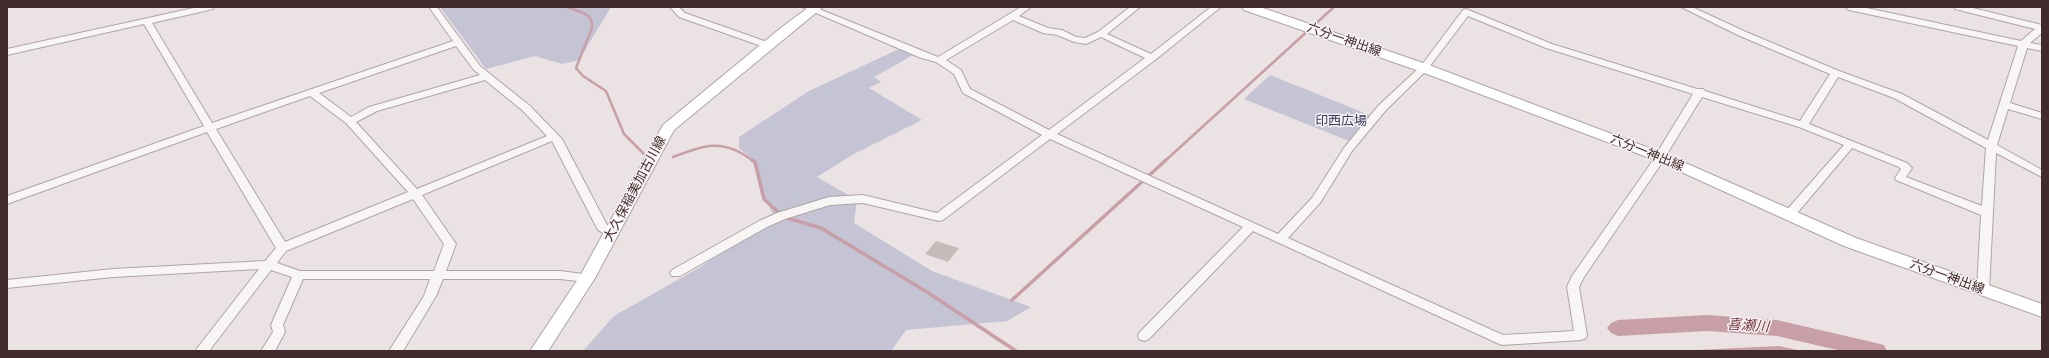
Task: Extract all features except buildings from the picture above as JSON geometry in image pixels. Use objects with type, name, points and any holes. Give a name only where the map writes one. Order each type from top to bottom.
[{"type":"main road","name":"六分一神出線","points":[[1248,7],[1424,68],[1660,157],[1850,242],[2042,311]]},
{"type":"main road","name":"大久保稲美加古川線","points":[[539,351],[587,278],[668,128],[812,8]]},
{"type":"street","points":[[7,52],[210,7]]},
{"type":"street","points":[[433,7],[477,68],[526,108],[558,141],[602,227],[611,233]]},
{"type":"street","points":[[674,7],[682,15],[767,45]]},
{"type":"street","points":[[939,60],[1027,7]]},
{"type":"street","points":[[1012,16],[1046,31],[1059,32],[1074,39],[1086,41],[1101,34],[1136,7]]},
{"type":"street","points":[[676,273],[763,224],[781,216],[829,201],[863,199],[939,217],[1152,58],[1217,7]]},
{"type":"street","points":[[1685,7],[1743,34],[1836,73],[1898,96],[2042,174]]},
{"type":"street","points":[[1849,7],[2042,48]]},
{"type":"street","points":[[1958,7],[2042,28],[2023,44],[1992,147],[1983,290]]},
{"type":"street","points":[[812,8],[924,56],[939,60],[958,72],[966,91],[1049,134],[1502,340],[1582,335],[1573,287],[1578,276],[1660,157],[1700,91]]},
{"type":"street","points":[[1280,239],[1316,200],[1348,150],[1382,108],[1424,68],[1468,10],[1549,46],[1700,91],[1803,125],[1904,165],[1907,168],[1900,178],[1988,213]]},
{"type":"street","points":[[146,21],[282,248]]},
{"type":"street","points":[[1101,34],[1152,58]]},
{"type":"street","points":[[7,200],[210,127],[459,42]]},
{"type":"street","points":[[1803,125],[1836,73]]},
{"type":"street","points":[[350,121],[373,109],[487,76]]},
{"type":"street","points":[[312,93],[350,121],[416,194],[450,244],[430,296],[396,351]]},
{"type":"street","points":[[2004,104],[2042,116]]},
{"type":"street","points":[[202,351],[282,248],[554,137]]},
{"type":"street","points":[[1788,215],[1850,144]]},
{"type":"street","points":[[1144,336],[1252,225]]},
{"type":"street","points":[[7,284],[188,268],[269,265],[299,275],[560,275],[587,278]]},
{"type":"street","points":[[268,351],[279,332],[276,325],[299,275]]},
{"type":"green space","points":[[440,7],[611,7],[579,60],[562,64],[535,56],[486,69]]},
{"type":"green space","points":[[899,49],[913,55],[874,77],[881,82],[869,88],[922,120],[852,155],[817,177],[857,200],[854,223],[932,271],[1031,307],[1007,321],[906,330],[891,351],[583,351],[614,316],[697,269],[775,218],[759,186],[757,163],[739,148],[739,137],[809,91]]},
{"type":"green space","name":"印西広場","points":[[1270,75],[1372,116],[1349,141],[1244,99]]},
{"type":"shaded area","points":[[1779,346],[1802,351],[1675,351]]},
{"type":"waterway","points":[[567,7],[585,14],[591,19],[592,23],[592,28],[576,68],[583,76],[606,91],[624,134],[644,154]]},
{"type":"waterway","points":[[1165,161],[1334,7]]},
{"type":"waterway","points":[[673,157],[704,147],[723,146],[732,149],[753,161]]},
{"type":"waterway","points":[[752,160],[755,162],[764,199],[780,214]]},
{"type":"waterway","points":[[1012,300],[1166,160]]},
{"type":"waterway","points":[[784,217],[821,228],[927,292],[1016,351]]},
{"type":"waterway","name":"喜瀬川","points":[[1618,328],[1707,323],[1777,328],[1876,351]]}]
